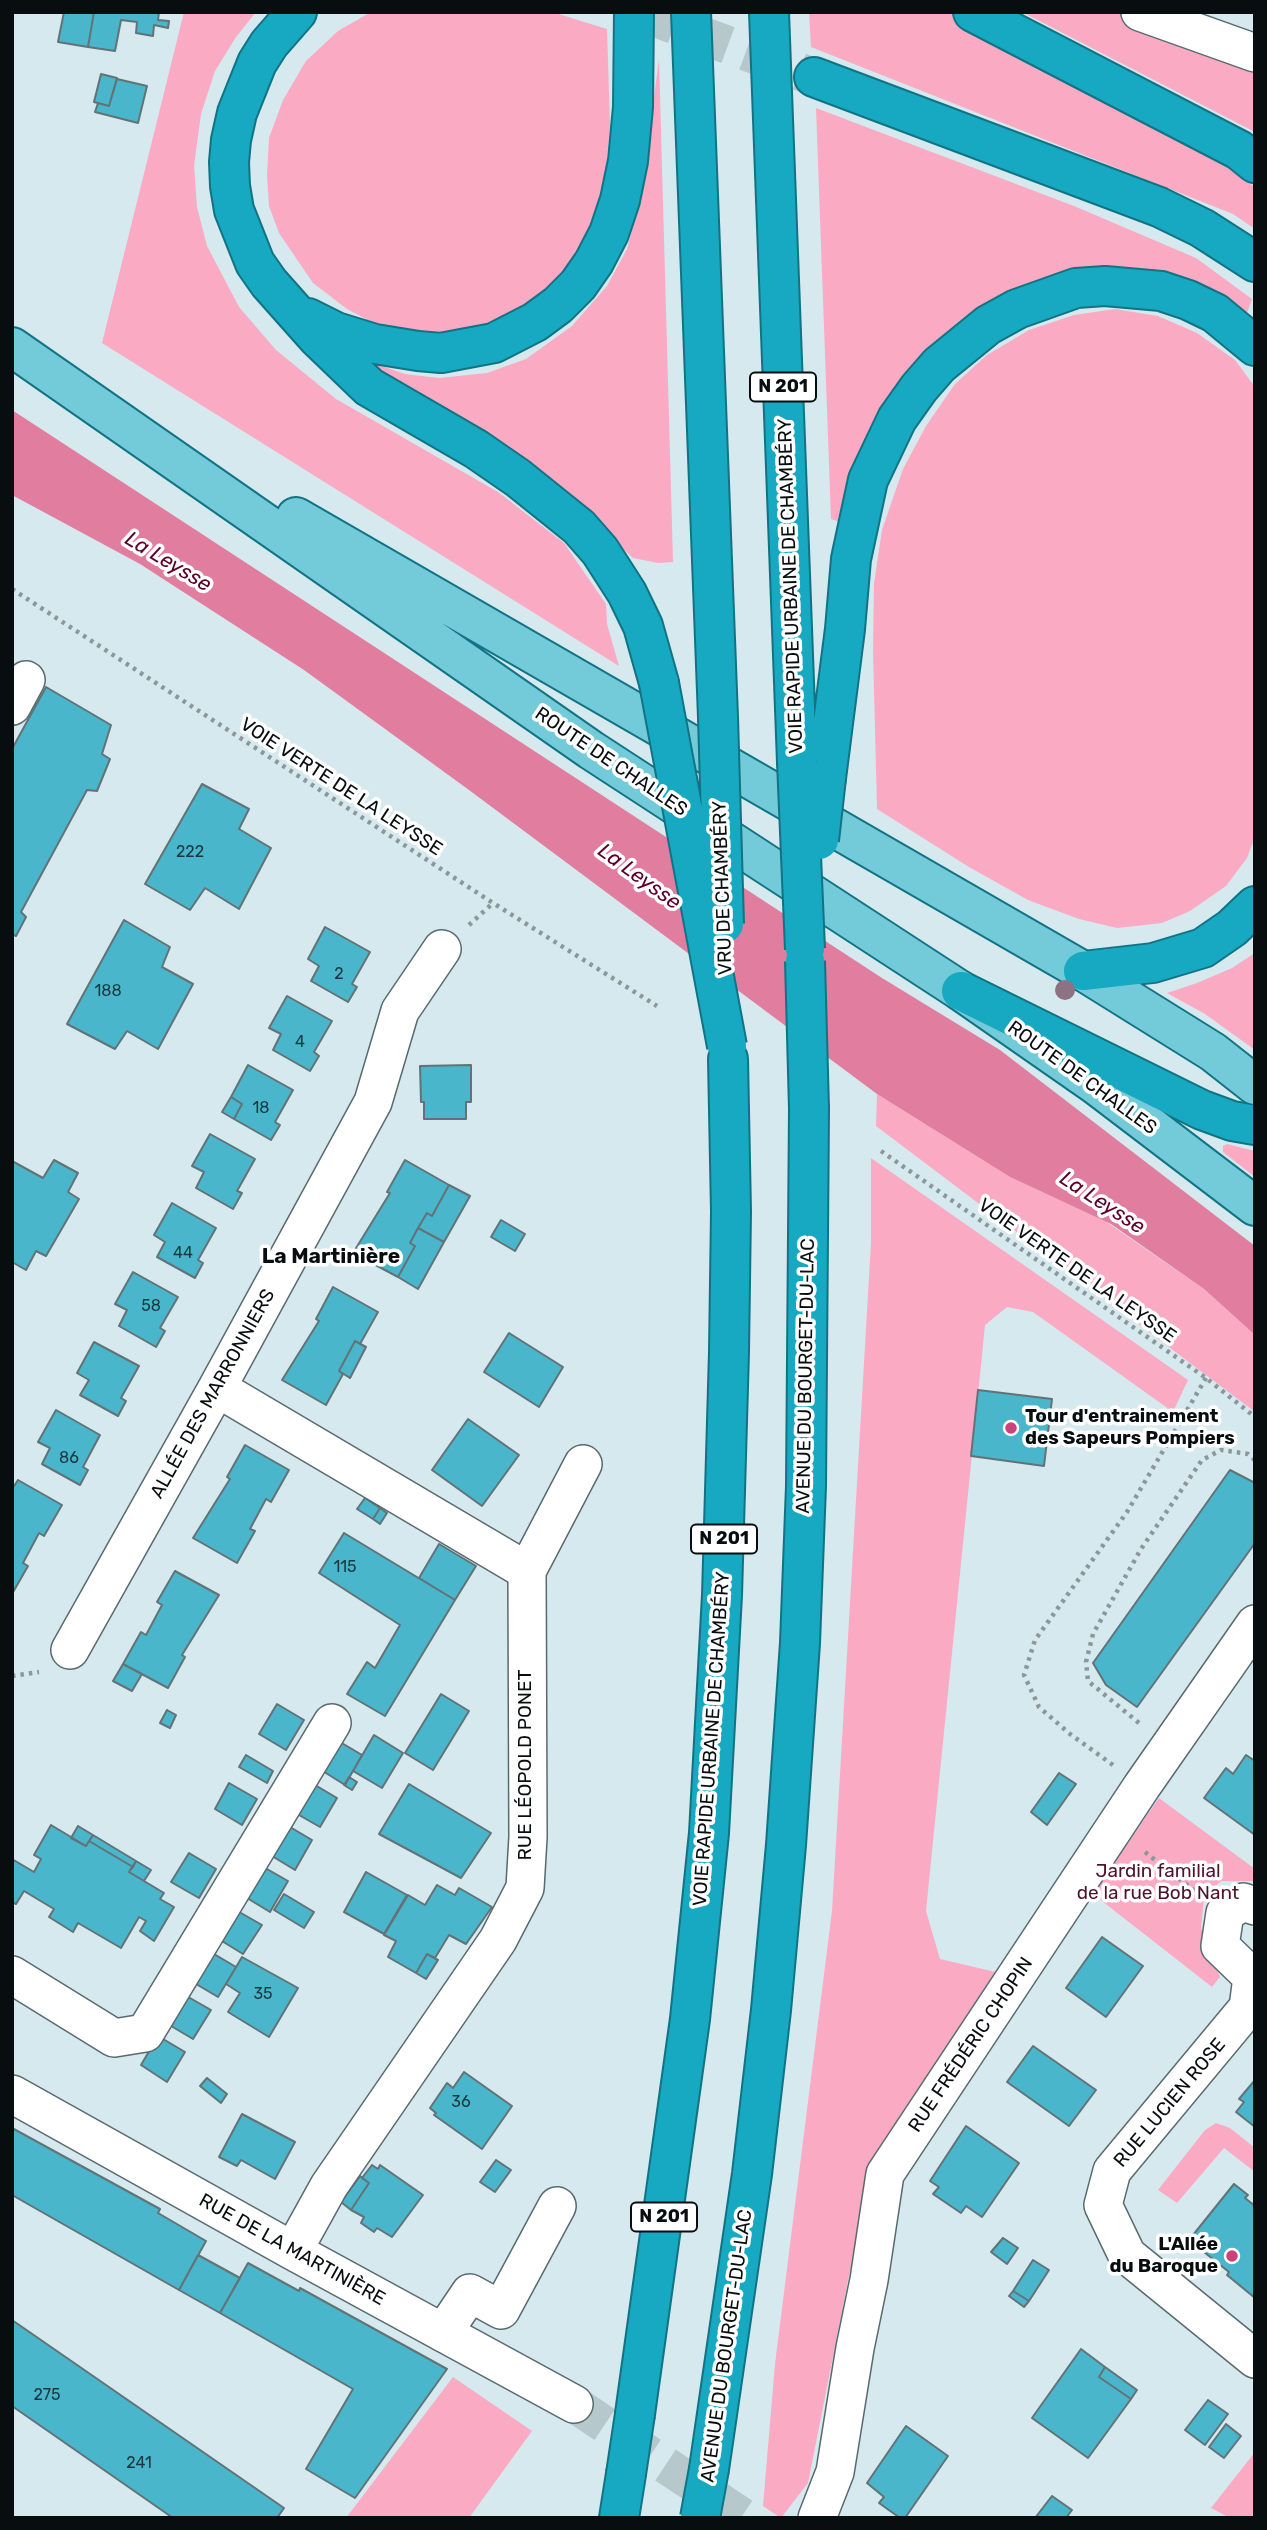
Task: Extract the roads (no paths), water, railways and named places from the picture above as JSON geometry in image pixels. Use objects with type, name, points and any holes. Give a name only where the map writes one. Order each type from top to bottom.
[{"type":"highway","points":[[297,12],[269,44],[246,85],[237,113],[229,162],[230,186],[243,236],[256,262],[288,305],[333,355],[369,387],[476,449],[518,478],[579,527],[600,551],[627,593],[643,626],[659,683],[728,1052]]},
{"type":"highway","points":[[288,305],[320,325],[354,338],[395,348],[441,353],[494,343],[535,322],[558,305],[578,285],[594,262],[609,233],[620,200],[628,160],[633,107],[634,12]]},
{"type":"highway","name":"VRU DE CHAMBÉRY","points":[[691,12],[728,1052]]},
{"type":"highway","name":"VOIE RAPIDE URBAINE DE CHAMBÉRY","points":[[769,12],[812,770]]},
{"type":"highway","points":[[973,12],[1239,150],[1255,163]]},
{"type":"highway","points":[[814,77],[1159,207],[1202,228],[1255,262]]},
{"type":"highway","points":[[812,770],[845,629],[851,559],[868,480],[897,419],[939,365],[988,324],[1017,309],[1076,288],[1105,286],[1161,291],[1188,300],[1215,313],[1255,346]]},
{"type":"highway","name":"AVENUE DU BOURGET-DU-LAC","points":[[700,2518],[752,2174],[772,1996],[800,1643],[806,1486],[808,1109],[805,955],[812,770]]},
{"type":"highway","points":[[1083,971],[1153,963],[1203,948],[1232,928],[1255,906]]},
{"type":"highway","points":[[961,991],[1202,1110],[1232,1121],[1255,1125]]},
{"type":"highway","name":"VOIE RAPIDE URBAINE DE CHAMBÉRY","points":[[619,2518],[690,2019],[709,1833],[722,1595],[729,1352],[731,1212],[728,1052]]},
{"type":"main road","name":"ROUTE DE CHALLES","points":[[12,347],[591,750],[961,991],[1096,1085],[1255,1206]]},
{"type":"main road","name":"ROUTE DE CHALLES","points":[[72,388],[1083,971],[1213,1052],[1255,1085]]},
{"type":"street","points":[[1140,12],[1255,53]]},
{"type":"street","name":"ALLÉE DES MARRONNIERS","points":[[70,1650],[373,1102],[400,1011],[442,949]]},
{"type":"street","points":[[217,1388],[527,1570],[583,1464]]},
{"type":"street","name":"RUE LÉOPOLD PONET","points":[[293,2251],[329,2186],[498,1940],[525,1888],[528,1837],[527,1570]]},
{"type":"street","name":"RUE FRÉDÉRIC CHOPIN","points":[[817,2518],[835,2472],[885,2174],[1142,1786],[1255,1624]]},
{"type":"street","points":[[12,1975],[114,2038],[145,2033],[332,1723]]},
{"type":"street","points":[[1240,1910],[1220,1946],[1252,1977],[1251,2003]]},
{"type":"street","name":"RUE LUCIEN ROSE","points":[[1251,2003],[1112,2171],[1103,2205],[1127,2255],[1255,2359]]},
{"type":"street","name":"RUE DE LA MARTINIÈRE","points":[[12,2094],[574,2404]]},
{"type":"street","points":[[443,2333],[470,2293],[501,2310],[557,2206]]},
{"type":"water","name":"La Leysse","points":[[12,410],[882,978],[1000,1050],[1255,1246],[1255,1335],[1204,1289],[1111,1224],[1010,1177],[877,1094],[304,670],[140,564],[12,495]]},
{"type":"tunnel","points":[[639,12],[814,77]]},
{"type":"tunnel","points":[[574,2404],[745,2518]]},
{"type":"place","name":"Tour d'entrainement des Sapeurs Pompiers","points":[[1011,1428]]},
{"type":"place","name":"L'Allée du Baroque","points":[[1232,2256]]},
{"type":"district","name":"La Martinière","points":[[331,1257]]},
{"type":"park label","name":"Jardin familial de la rue Bob Nant","points":[[1158,1883]]}]
